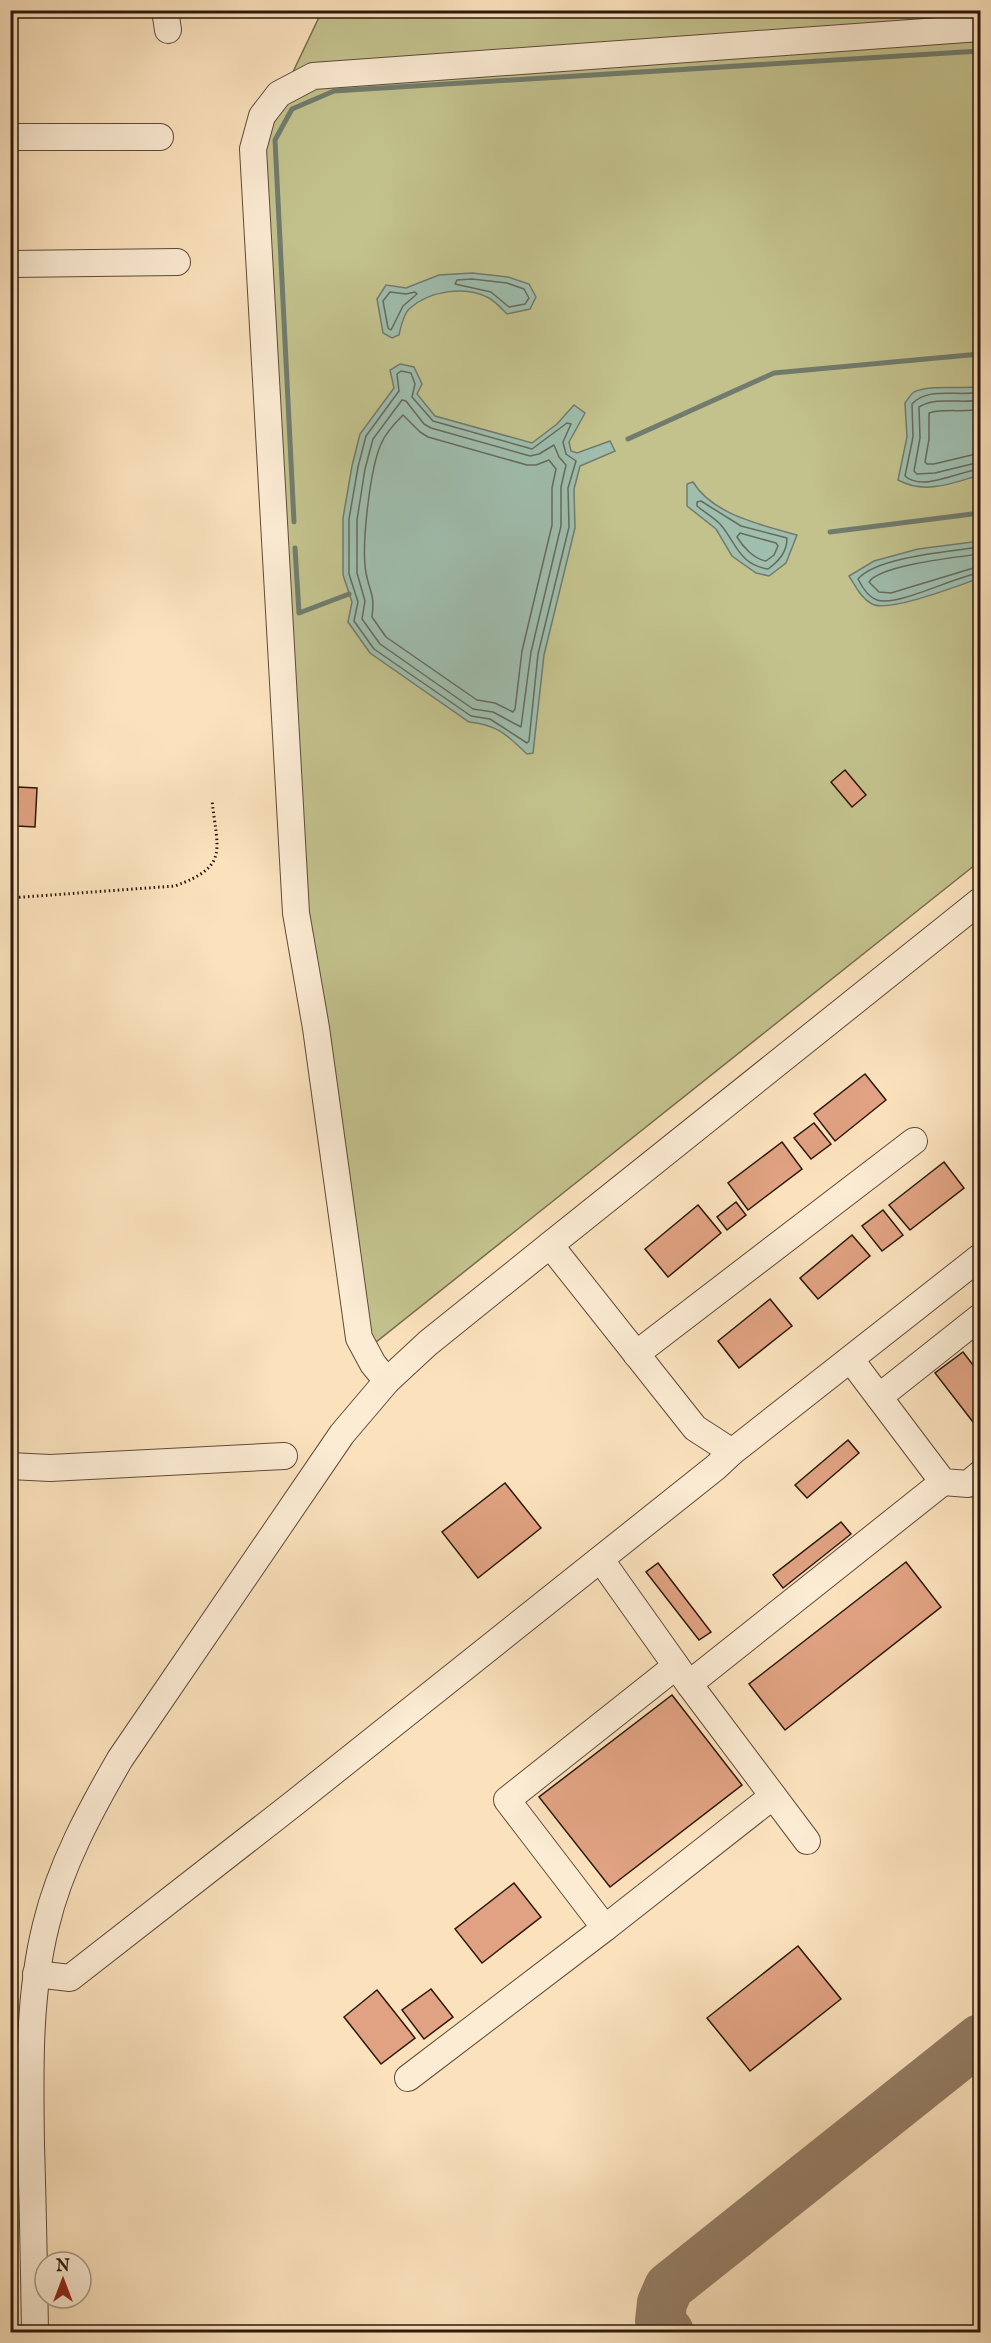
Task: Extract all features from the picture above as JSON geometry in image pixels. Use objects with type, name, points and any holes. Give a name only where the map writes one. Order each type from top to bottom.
[{"type":"street","points":[[387,1381],[373,1364],[359,1338],[316,1028],[296,913],[253,150],[262,116],[279,94],[314,76],[981,28]]},
{"type":"street","points":[[10,138],[160,138]]},
{"type":"street","points":[[10,264],[177,262]]},
{"type":"street","points":[[35,2332],[30,2058],[36,1974],[46,1924],[62,1874],[88,1814],[120,1759],[342,1434],[387,1381],[428,1343],[981,901]]},
{"type":"street","points":[[636,1354],[914,1141]]},
{"type":"street","points":[[550,1245],[695,1428],[732,1452]]},
{"type":"street","points":[[36,1974],[70,1978],[981,1257]]},
{"type":"street","points":[[879,1397],[981,1317]]},
{"type":"street","points":[[851,1360],[943,1482]]},
{"type":"street","points":[[10,1466],[50,1468],[284,1456]]},
{"type":"street","points":[[605,1928],[507,1800],[682,1675],[943,1482],[968,1484],[981,1474]]},
{"type":"street","points":[[601,1560],[682,1675],[807,1840]]},
{"type":"street","points":[[408,2078],[773,1796]]},
{"type":"path","points":[[10,898],[175,886],[198,878],[210,869],[214,862],[217,845],[212,800]]},
{"type":"shaded area","points":[[322,11],[980,11],[980,861],[371,1346],[301,911],[263,148],[271,118]]},
{"type":"water","points":[[472,273],[508,277],[529,284],[536,297],[530,309],[507,314],[492,300],[480,294],[459,291],[437,294],[417,303],[407,311],[399,335],[392,338],[383,333],[377,299],[386,285],[406,288],[439,275]]},
{"type":"water","points":[[400,364],[414,367],[422,384],[417,394],[435,416],[532,443],[557,424],[574,405],[585,413],[569,442],[571,451],[577,453],[610,441],[615,451],[580,466],[574,489],[575,528],[544,655],[533,753],[527,754],[508,736],[495,728],[469,722],[370,653],[348,622],[352,602],[343,575],[343,518],[352,466],[360,434],[394,388],[390,370]]},
{"type":"water","points":[[980,386],[980,475],[929,487],[919,487],[898,480],[907,437],[905,403],[910,396],[914,392],[929,388]]},
{"type":"water","points":[[693,482],[713,503],[725,511],[754,523],[797,535],[786,563],[769,576],[756,573],[732,556],[716,529],[687,506],[687,484]]},
{"type":"water","points":[[980,541],[980,578],[908,602],[881,606],[872,604],[862,595],[849,576],[874,561],[918,549]]},
{"type":"building","points":[[845,770],[866,795],[852,807],[831,782]]},
{"type":"building","points":[[18,787],[37,788],[35,827],[17,826]]},
{"type":"building","points":[[865,1074],[886,1100],[835,1141],[814,1114]]},
{"type":"building","points":[[814,1123],[831,1144],[811,1159],[794,1138]]},
{"type":"building","points":[[782,1142],[802,1169],[748,1210],[728,1183]]},
{"type":"building","points":[[944,1162],[964,1188],[910,1230],[889,1205]]},
{"type":"building","points":[[736,1202],[746,1215],[727,1230],[717,1217]]},
{"type":"building","points":[[698,1205],[721,1233],[668,1277],[645,1249]]},
{"type":"building","points":[[883,1210],[903,1235],[882,1251],[862,1226]]},
{"type":"building","points":[[852,1235],[870,1256],[818,1299],[800,1278]]},
{"type":"building","points":[[770,1299],[792,1326],[739,1368],[718,1341]]},
{"type":"building","points":[[963,1352],[980,1374],[980,1431],[935,1373]]},
{"type":"building","points":[[848,1440],[859,1453],[807,1498],[795,1485]]},
{"type":"building","points":[[505,1483],[541,1528],[478,1578],[442,1532]]},
{"type":"building","points":[[841,1522],[851,1534],[783,1588],[773,1575]]},
{"type":"building","points":[[906,1562],[941,1607],[785,1730],[749,1684]]},
{"type":"building","points":[[658,1563],[711,1632],[699,1640],[646,1572]]},
{"type":"building","points":[[672,1695],[742,1785],[610,1887],[539,1797]]},
{"type":"building","points":[[514,1883],[541,1917],[482,1963],[455,1929]]},
{"type":"building","points":[[798,1946],[841,1999],[750,2071],[707,2018]]},
{"type":"building","points":[[431,1989],[453,2017],[424,2039],[402,2010]]},
{"type":"building","points":[[377,1990],[415,2038],[381,2064],[344,2017]]},
{"type":"waterway","points":[[294,522],[275,140],[292,109],[334,91],[980,51]]},
{"type":"waterway","points":[[628,439],[774,373],[980,354]]},
{"type":"waterway","points":[[830,532],[980,513]]},
{"type":"waterway","points":[[295,548],[299,613],[349,594]]},
{"type":"taxiway","points":[[669,2332],[660,2321],[662,2303],[669,2287],[980,2039]]}]
